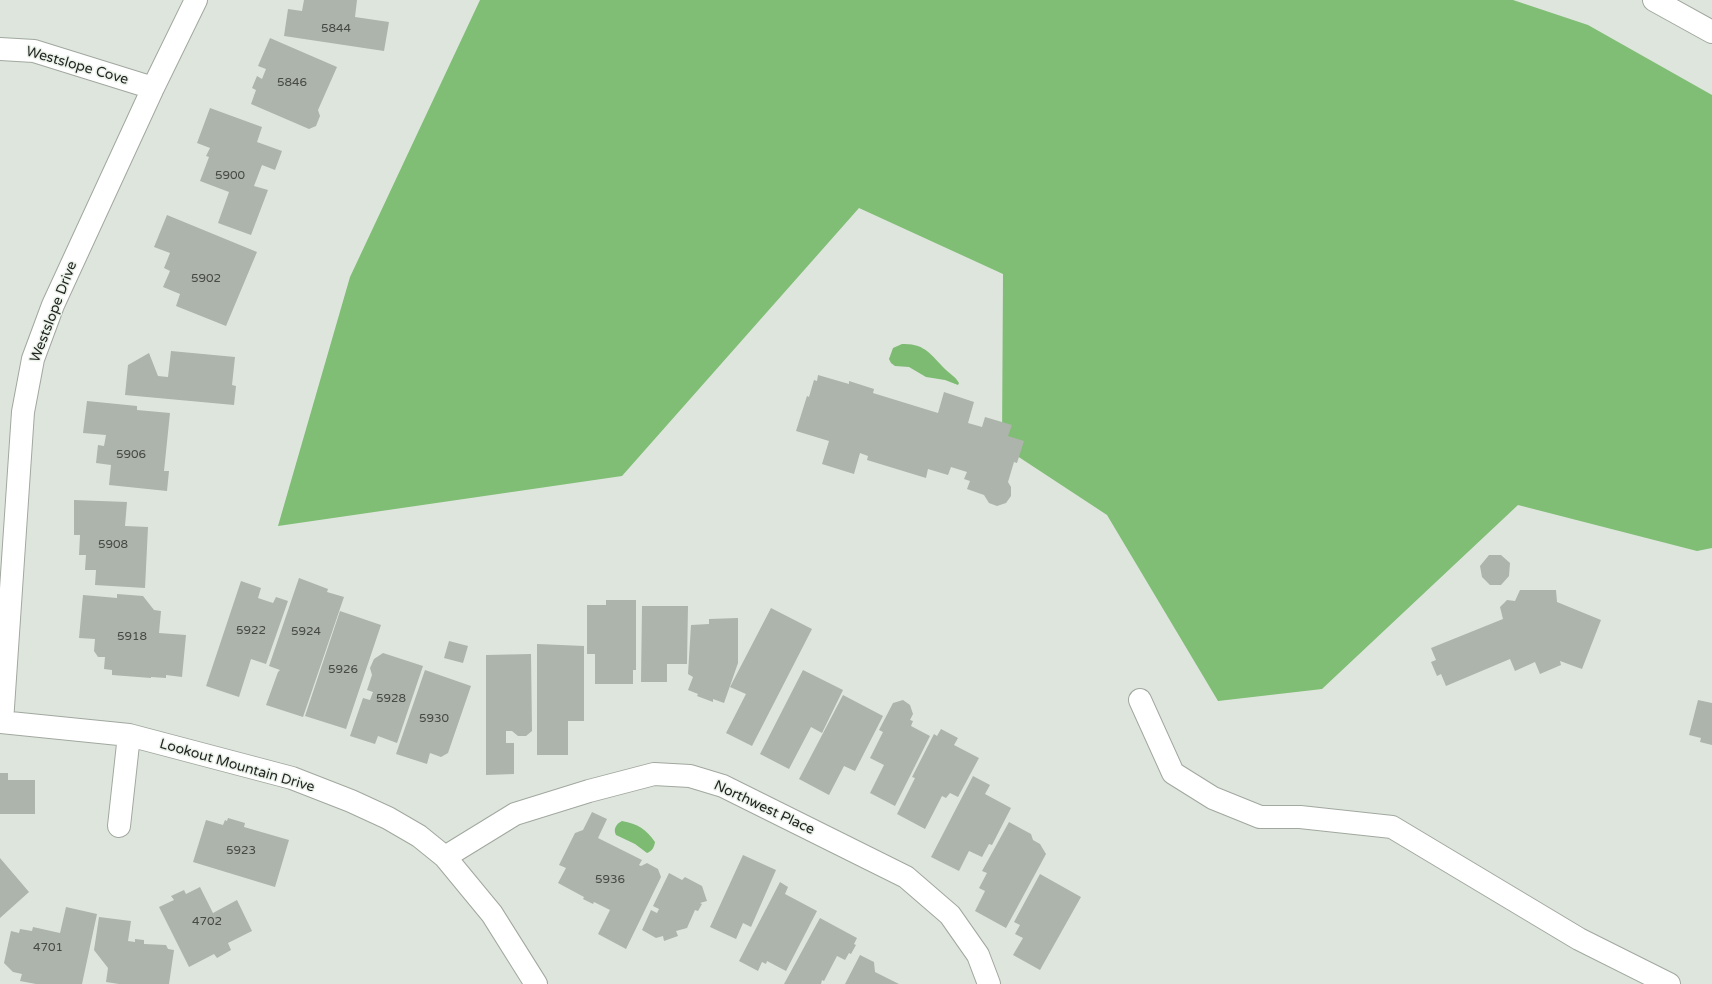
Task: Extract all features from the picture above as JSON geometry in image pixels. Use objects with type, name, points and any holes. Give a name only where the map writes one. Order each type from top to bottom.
[{"type":"street","name":"Westslope Drive","points":[[1,722],[23,412],[33,359],[53,305],[153,88],[196,0]]},
{"type":"street","points":[[1654,0],[1712,32]]},
{"type":"street","name":"Westslope Cove","points":[[0,49],[34,51],[153,88]]},
{"type":"street","points":[[1140,700],[1173,772],[1213,798],[1260,817],[1300,816],[1392,827],[1579,939],[1669,984]]},
{"type":"street","name":"Lookout Mountain Drive","points":[[1,722],[129,735],[292,778],[344,798],[388,818],[419,836],[446,857],[492,914],[536,984]]},
{"type":"street","points":[[119,826],[129,735]]},
{"type":"street","name":"Northwest Place","points":[[446,857],[515,814],[589,790],[654,774],[690,776],[723,786],[906,877],[950,915],[978,955],[989,984]]},
{"type":"shaded area","points":[[480,0],[1513,0],[1588,25],[1712,95],[1712,548],[1697,551],[1518,505],[1322,689],[1218,701],[1107,515],[1002,446],[1003,274],[859,208],[622,476],[278,526],[350,277]]},
{"type":"shaded area","points":[[902,344],[910,344],[927,351],[956,379],[959,383],[958,385],[945,380],[926,377],[909,367],[895,366],[889,359],[893,348]]},
{"type":"shaded area","points":[[622,821],[641,828],[648,834],[655,842],[653,848],[647,853],[635,844],[616,835],[616,827]]},
{"type":"building","points":[[304,0],[357,0],[355,17],[389,22],[384,51],[284,36],[288,9],[302,11]]},
{"type":"building","points":[[270,38],[337,67],[318,110],[320,116],[316,126],[309,129],[251,104],[256,90],[252,88],[257,76],[262,79],[266,69],[258,66]]},
{"type":"building","points":[[210,108],[262,127],[257,142],[282,151],[275,170],[262,165],[254,186],[268,190],[251,235],[218,223],[229,192],[200,181],[209,157],[206,156],[210,148],[197,143]]},
{"type":"building","points":[[167,215],[257,252],[226,326],[176,306],[180,294],[163,287],[170,271],[164,268],[170,253],[154,247]]},
{"type":"building","points":[[171,351],[235,357],[232,385],[236,386],[234,405],[125,395],[128,365],[149,353],[158,376],[168,377]]},
{"type":"building","points":[[818,375],[849,384],[849,381],[874,389],[873,393],[938,413],[944,392],[974,402],[968,423],[982,427],[985,417],[1012,425],[1008,436],[1024,441],[1017,463],[1014,462],[1008,482],[1011,487],[1011,496],[1006,503],[997,506],[989,503],[984,495],[967,489],[970,481],[964,479],[967,472],[951,467],[948,475],[928,469],[926,478],[867,460],[868,456],[860,453],[854,474],[822,464],[829,441],[796,431],[807,396],[809,397],[814,380],[817,381]]},
{"type":"building","points":[[87,401],[137,406],[137,410],[170,413],[164,471],[169,471],[167,491],[109,485],[111,465],[96,463],[98,445],[104,446],[106,435],[83,433]]},
{"type":"building","points":[[74,500],[127,502],[125,526],[148,527],[145,588],[95,585],[96,570],[85,570],[86,555],[79,555],[80,535],[74,535]]},
{"type":"building","points":[[1489,555],[1501,555],[1510,563],[1509,576],[1501,585],[1490,585],[1482,577],[1480,566]]},
{"type":"building","points":[[299,578],[328,589],[327,592],[344,597],[303,717],[266,705],[280,670],[269,666]]},
{"type":"building","points":[[241,581],[261,588],[258,598],[273,603],[276,597],[288,601],[266,664],[251,659],[239,697],[206,686]]},
{"type":"building","points":[[1520,590],[1556,590],[1557,602],[1601,620],[1582,669],[1560,661],[1561,665],[1540,674],[1535,662],[1515,671],[1510,659],[1446,686],[1441,674],[1437,676],[1431,662],[1436,660],[1431,648],[1503,619],[1500,607],[1507,600],[1515,601]]},
{"type":"building","points":[[117,594],[143,596],[154,610],[161,611],[159,633],[186,635],[182,677],[166,675],[166,678],[151,678],[112,675],[112,670],[104,669],[105,657],[98,657],[94,651],[95,639],[79,638],[83,595],[117,598]]},
{"type":"building","points":[[606,600],[636,600],[636,670],[633,670],[633,684],[595,684],[595,654],[587,654],[587,605],[606,605]]},
{"type":"building","points":[[642,606],[688,606],[687,664],[667,664],[667,682],[641,682]]},
{"type":"building","points":[[771,608],[812,629],[752,746],[726,733],[746,694],[730,687]]},
{"type":"building","points":[[340,611],[381,625],[346,729],[305,716]]},
{"type":"building","points":[[738,618],[738,663],[724,703],[713,699],[713,702],[697,696],[698,694],[688,690],[693,677],[688,674],[691,625],[709,624],[709,619]]},
{"type":"building","points":[[449,641],[468,646],[463,663],[444,658]]},
{"type":"building","points":[[537,644],[584,646],[584,721],[568,721],[568,755],[537,755]]},
{"type":"building","points":[[383,653],[423,666],[397,743],[378,736],[375,744],[350,736],[363,698],[370,700],[373,692],[367,690],[372,675],[370,668],[374,659]]},
{"type":"building","points":[[531,654],[532,731],[526,736],[518,736],[512,731],[506,731],[506,743],[514,743],[514,774],[486,775],[486,655]]},
{"type":"building","points":[[425,670],[471,686],[448,753],[441,757],[430,753],[427,764],[396,754]]},
{"type":"building","points":[[803,670],[843,690],[822,733],[811,727],[789,769],[760,754]]},
{"type":"building","points":[[843,695],[883,716],[855,771],[844,766],[829,795],[799,779]]},
{"type":"building","points":[[903,700],[910,705],[913,714],[910,720],[913,721],[911,726],[930,736],[895,806],[870,793],[884,765],[870,758],[883,732],[879,730],[893,703]]},
{"type":"building","points":[[1698,700],[1712,703],[1712,745],[1700,742],[1701,738],[1689,735]]},
{"type":"building","points":[[941,729],[958,738],[954,745],[979,758],[958,797],[950,793],[946,798],[942,796],[925,829],[897,814],[915,778],[912,777],[934,734],[937,736]]},
{"type":"building","points":[[0,773],[8,773],[8,780],[35,780],[35,814],[0,814]]},
{"type":"building","points":[[973,776],[990,785],[985,794],[1011,808],[992,845],[989,844],[982,857],[969,851],[959,871],[931,857]]},
{"type":"building","points":[[592,812],[607,819],[598,838],[642,860],[639,865],[641,866],[647,863],[658,869],[661,877],[626,949],[598,934],[610,910],[594,902],[593,904],[583,899],[584,897],[558,883],[566,868],[559,865],[575,833],[583,830]]},
{"type":"building","points":[[228,818],[245,823],[244,827],[289,840],[275,887],[193,862],[206,820],[223,825],[225,820],[227,821]]},
{"type":"building","points":[[1009,822],[1031,834],[1033,840],[1040,844],[1046,854],[1006,928],[975,911],[985,891],[979,888],[987,873],[982,871]]},
{"type":"building","points":[[743,855],[776,870],[751,927],[743,923],[736,939],[710,927]]},
{"type":"building","points":[[0,858],[29,892],[0,918]]},
{"type":"building","points":[[669,873],[682,880],[685,877],[702,886],[707,901],[700,903],[702,904],[698,911],[695,910],[687,928],[676,931],[678,936],[664,941],[663,936],[656,938],[642,930],[651,910],[657,913],[659,909],[653,906]]},
{"type":"building","points":[[1040,874],[1081,897],[1040,970],[1013,955],[1023,938],[1015,934],[1020,925],[1014,922]]},
{"type":"building","points":[[780,882],[788,887],[785,894],[817,911],[786,971],[767,961],[766,964],[762,962],[758,971],[739,961]]},
{"type":"building","points":[[200,887],[213,913],[237,900],[252,931],[228,943],[231,950],[217,958],[214,954],[189,967],[159,907],[174,900],[171,896],[184,890],[186,894]]},
{"type":"building","points":[[66,907],[97,914],[82,984],[36,984],[20,981],[22,974],[13,972],[4,963],[11,931],[19,933],[20,929],[32,931],[33,927],[60,933]]},
{"type":"building","points":[[99,917],[131,921],[128,941],[135,942],[135,939],[144,940],[144,944],[166,945],[168,949],[174,950],[169,984],[119,984],[106,982],[108,968],[94,950]]},
{"type":"building","points":[[820,918],[857,938],[854,944],[856,945],[851,954],[849,953],[845,960],[837,956],[821,984],[784,984]]},
{"type":"building","points":[[860,955],[874,962],[875,972],[899,984],[845,984]]}]
